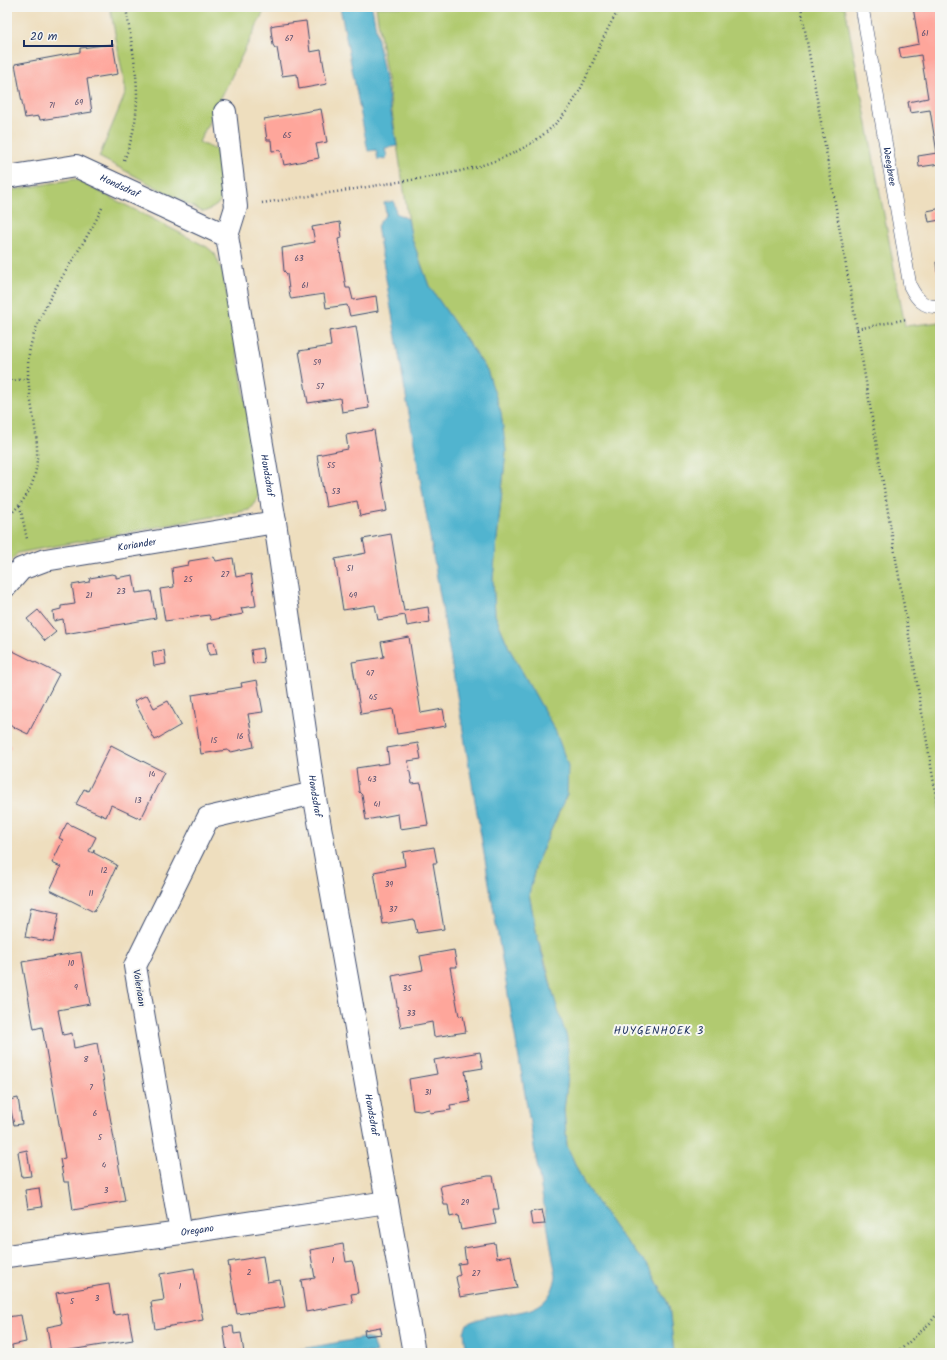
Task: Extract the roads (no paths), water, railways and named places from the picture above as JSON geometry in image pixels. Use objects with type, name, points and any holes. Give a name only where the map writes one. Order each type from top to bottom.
[{"type":"street","name":"Hondsdraf","points":[[225,112],[236,207],[228,236],[274,522],[314,793],[414,1353]]},
{"type":"street","name":"Hondsdraf","points":[[7,178],[76,166],[228,236]]},
{"type":"street","name":"Koriander","points":[[7,585],[21,569],[46,560],[274,522]]},
{"type":"street","name":"Valeriaan","points":[[182,1233],[135,966],[208,818],[314,793]]},
{"type":"street","name":"Oregano","points":[[7,1256],[182,1233],[387,1202]]},
{"type":"lane","name":"Weegbree","points":[[862,7],[910,286],[917,300],[934,307],[940,306]]},
{"type":"water","points":[[340,7],[372,7],[397,146],[385,148],[387,158],[378,160],[376,150],[368,151]]},
{"type":"water","points":[[394,201],[396,213],[408,219],[411,236],[429,286],[487,370],[501,412],[506,451],[493,578],[495,615],[510,650],[556,732],[568,766],[567,794],[536,864],[529,894],[537,936],[567,1038],[569,1068],[564,1110],[567,1146],[584,1184],[617,1231],[651,1270],[669,1306],[674,1353],[467,1353],[464,1332],[467,1324],[480,1319],[521,1312],[533,1308],[543,1302],[551,1292],[556,1276],[377,226],[386,214],[384,203]]},
{"type":"water","points":[[363,1338],[372,1340],[376,1353],[279,1353]]},
{"type":"district","name":"HUYGENHOEK 3","points":[[659,1031]]}]
